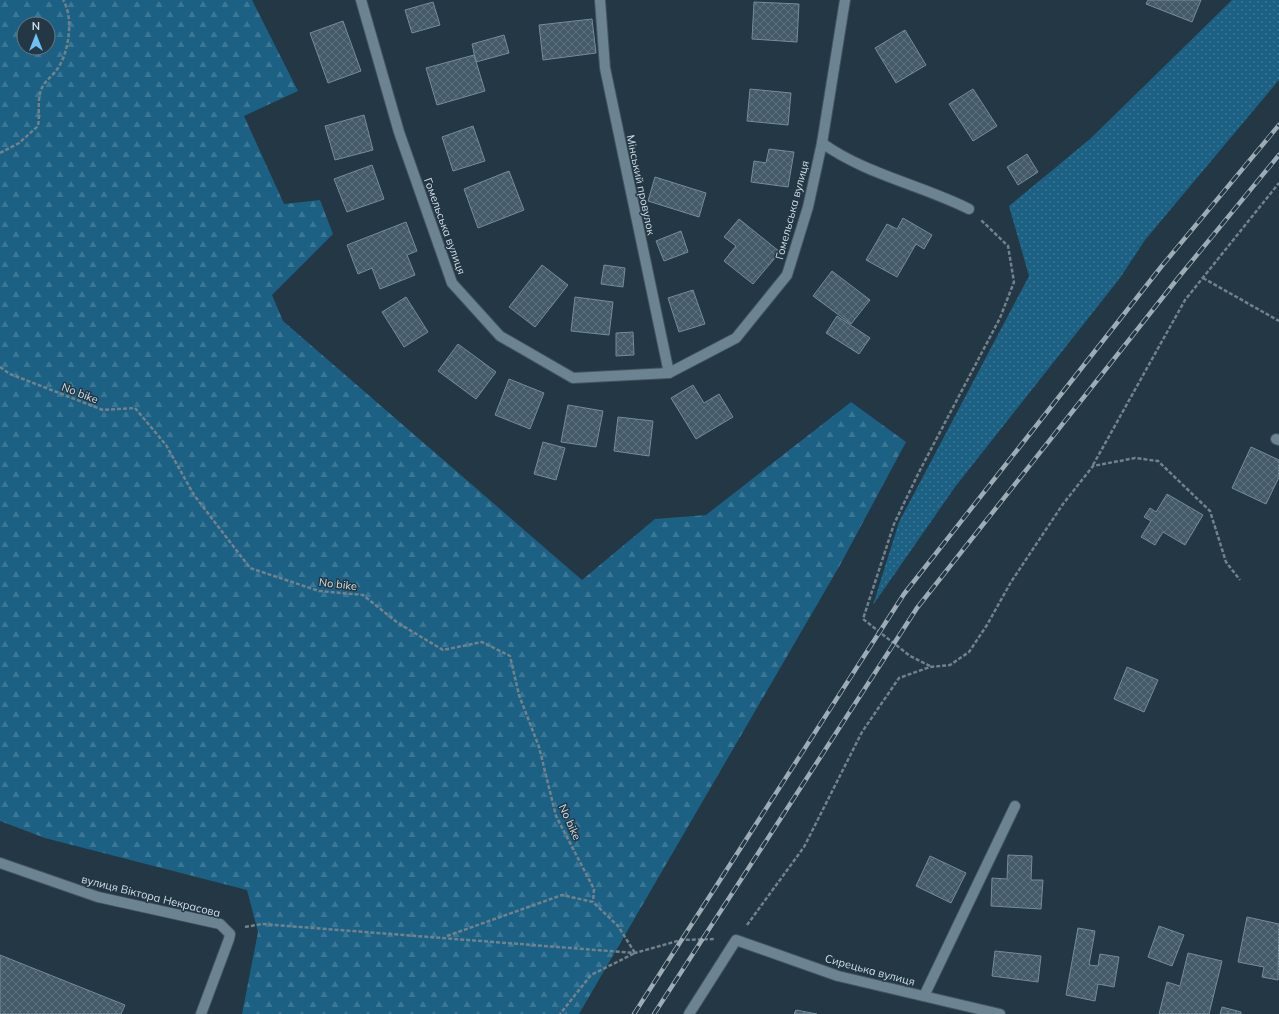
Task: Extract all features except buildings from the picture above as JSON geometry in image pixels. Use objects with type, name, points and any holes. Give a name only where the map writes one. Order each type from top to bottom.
[{"type":"street","name":"Гомельська вулиця","points":[[361,0],[399,132],[452,283],[500,336],[573,378],[668,373],[736,338],[787,275],[808,207],[822,143],[845,0]]},
{"type":"street","name":"Мінський провулок","points":[[600,0],[605,68],[668,373]]},
{"type":"street","points":[[822,143],[835,152],[884,174],[944,196],[969,209]]},
{"type":"street","points":[[924,996],[1015,806]]},
{"type":"street","name":"вулиця Віктора Некрасова","points":[[0,863],[98,897],[220,924],[227,930]]},
{"type":"street","points":[[201,1014],[230,939],[230,934],[227,930]]},
{"type":"street","points":[[689,1014],[736,940]]},
{"type":"street","name":"Сирецька вулиця","points":[[736,940],[838,976],[1000,1014]]},
{"type":"path","points":[[0,153],[19,143],[38,126],[38,106],[41,88],[59,67],[70,31],[69,19],[63,0]]},
{"type":"path","points":[[560,1014],[591,975],[635,953],[681,940],[736,940],[804,847],[862,732],[899,678],[930,667],[950,665],[969,652],[988,626],[1011,582],[1063,504],[1093,466],[1185,300],[1279,183]]},
{"type":"path","points":[[930,667],[910,656],[863,619],[894,524],[919,472],[1000,318],[1014,282],[1008,246],[969,209]]},
{"type":"path","points":[[1203,278],[1279,321]]},
{"type":"path","name":"No bike","points":[[0,367],[10,374],[102,410],[135,408],[166,446],[194,495],[250,568],[319,591],[363,595],[398,623],[443,650],[482,642],[510,656],[519,695],[539,747],[556,816],[594,889],[594,902]]},
{"type":"path","points":[[1093,466],[1135,458],[1158,461],[1210,511],[1226,562],[1240,580]]},
{"type":"path","points":[[445,937],[562,895],[594,902],[618,926],[635,953]]},
{"type":"path","points":[[227,930],[262,924],[445,937],[635,953]]},
{"type":"green space","points":[[0,0],[252,0],[298,91],[244,116],[284,204],[320,200],[333,234],[272,295],[283,321],[582,580],[655,519],[706,515],[851,402],[906,442],[840,565],[579,1014],[242,1014],[258,932],[247,890],[45,838],[0,821]]},
{"type":"green space","points":[[1232,0],[1279,0],[1279,80],[1145,240],[1120,278],[955,487],[873,605],[899,522],[1029,276],[1009,206],[1090,139]]},
{"type":"railway","points":[[634,1014],[904,594],[1161,267],[1279,125]]},
{"type":"railway","points":[[654,1014],[917,608],[1178,278],[1279,155]]}]
